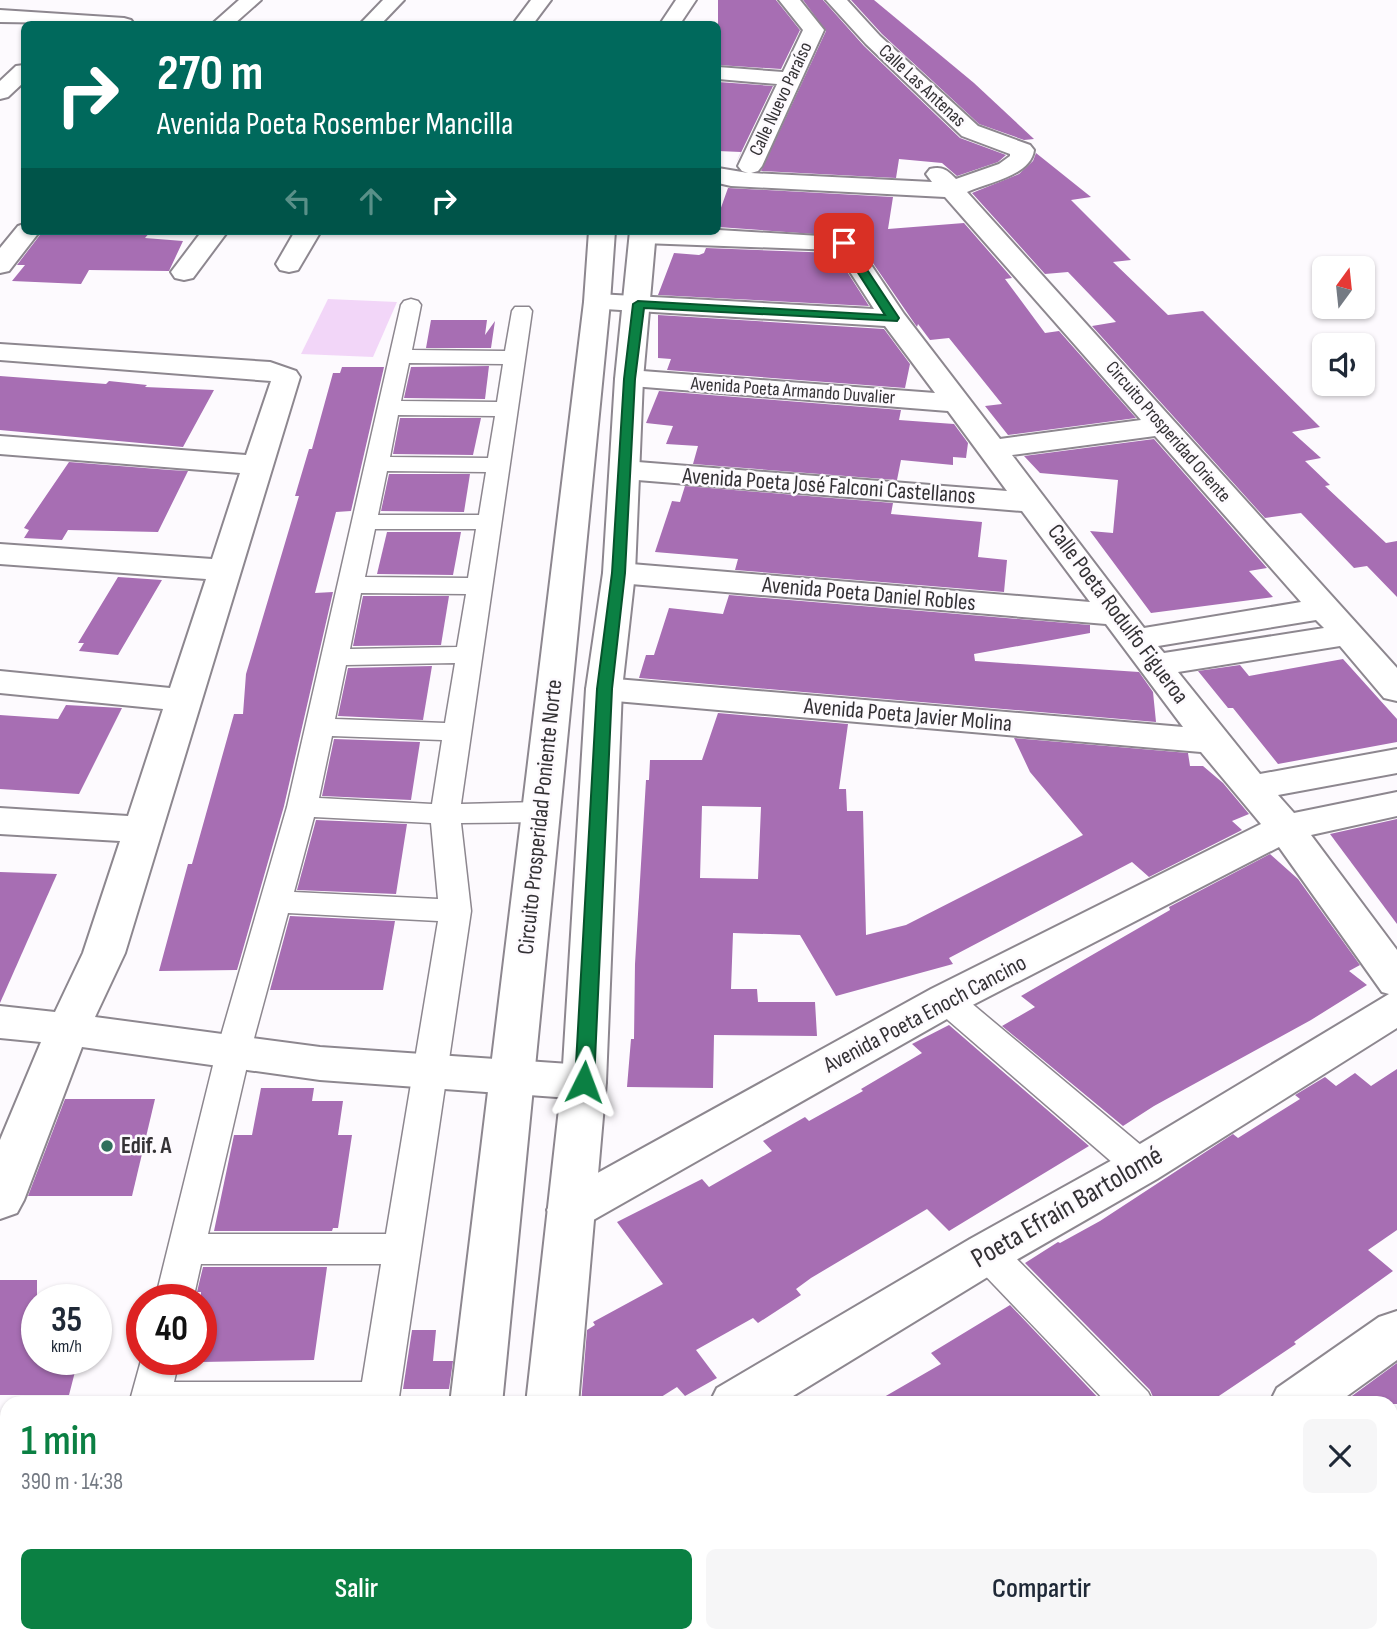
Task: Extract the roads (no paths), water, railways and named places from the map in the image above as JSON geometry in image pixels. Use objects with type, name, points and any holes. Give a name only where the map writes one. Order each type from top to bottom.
[{"type":"street","points":[[83,21],[109,0]]},
{"type":"street","points":[[226,21],[251,0]]},
{"type":"street","points":[[373,21],[394,0]]},
{"type":"street","points":[[525,21],[541,0]]},
{"type":"street","points":[[672,21],[686,0]]},
{"type":"street","name":"Calle Nuevo Paraíso","points":[[750,166],[814,30],[789,0]]},
{"type":"street","name":"Calle Las Antenas","points":[[836,0],[873,40],[970,131],[1022,150],[1021,159],[1007,170],[945,182]]},
{"type":"street","points":[[0,16],[57,21]]},
{"type":"street","points":[[721,73],[790,79]]},
{"type":"street","points":[[8,88],[21,74]]},
{"type":"street","points":[[721,164],[945,182]]},
{"type":"street","points":[[721,176],[731,179],[945,182]]},
{"type":"street","name":"Circuito Prosperidad Oriente","points":[[945,182],[1397,690]]},
{"type":"street","points":[[0,265],[24,235]]},
{"type":"street","points":[[184,272],[212,235]]},
{"type":"street","points":[[289,264],[306,235]]},
{"type":"street","name":"Circuito Prosperidad Poniente Norte","points":[[478,1396],[597,302],[602,235]]},
{"type":"street","points":[[553,1396],[584,1082],[604,689],[619,573],[629,379],[643,235]]},
{"type":"street","name":"Calle Poeta Rodulfo Figueroa","points":[[683,235],[844,243],[893,318],[1212,741],[1284,828],[1397,981]]},
{"type":"street","points":[[597,302],[893,318]]},
{"type":"street","points":[[178,1284],[233,1053],[302,807],[411,305]]},
{"type":"street","points":[[379,1396],[455,911],[445,814],[522,311]]},
{"type":"street","points":[[0,352],[270,370],[286,377],[104,953],[48,1073],[0,1200]]},
{"type":"street","points":[[400,356],[513,358]]},
{"type":"street","name":"Avenida Poeta Armando Duvalier","points":[[629,379],[957,403]]},
{"type":"street","points":[[389,408],[507,409]]},
{"type":"street","points":[[992,449],[1162,426]]},
{"type":"street","points":[[0,445],[258,465]]},
{"type":"street","points":[[377,464],[498,465]]},
{"type":"street","name":"Avenida Poeta José Falconi Castellanos","points":[[625,470],[1032,502]]},
{"type":"street","points":[[364,522],[491,522]]},
{"type":"street","points":[[0,554],[223,570]]},
{"type":"street","name":"Avenida Poeta Daniel Robles","points":[[619,573],[1137,640]]},
{"type":"street","points":[[351,584],[481,586]]},
{"type":"street","points":[[1137,640],[1323,609]]},
{"type":"street","points":[[1137,640],[1347,635]]},
{"type":"street","points":[[335,657],[468,655]]},
{"type":"street","points":[[0,682],[184,700]]},
{"type":"street","name":"Avenida Poeta Javier Molina","points":[[604,689],[1212,741]]},
{"type":"street","points":[[320,727],[457,732]]},
{"type":"street","points":[[1251,788],[1397,761]]},
{"type":"street","name":"Avenida Poeta Enoch Cancino","points":[[571,1210],[946,1000],[1284,828],[1397,804]]},
{"type":"street","points":[[302,807],[445,814],[541,811]]},
{"type":"street","points":[[0,821],[143,830]]},
{"type":"street","points":[[275,902],[455,911]]},
{"type":"street","points":[[946,1000],[1141,1166]]},
{"type":"street","name":"Poeta Efraín Bartolomé","points":[[748,1396],[987,1253],[1141,1166],[1397,1007]]},
{"type":"street","points":[[0,1022],[71,1028],[233,1053],[430,1073],[584,1082]]},
{"type":"street","points":[[187,1249],[403,1250]]},
{"type":"street","points":[[987,1253],[1126,1396]]},
{"type":"street","points":[[1306,1396],[1397,1332]]},
{"type":"street","points":[[151,1396],[156,1375]]},
{"type":"place","name":"Edif. A","points":[[107,1146]]}]
